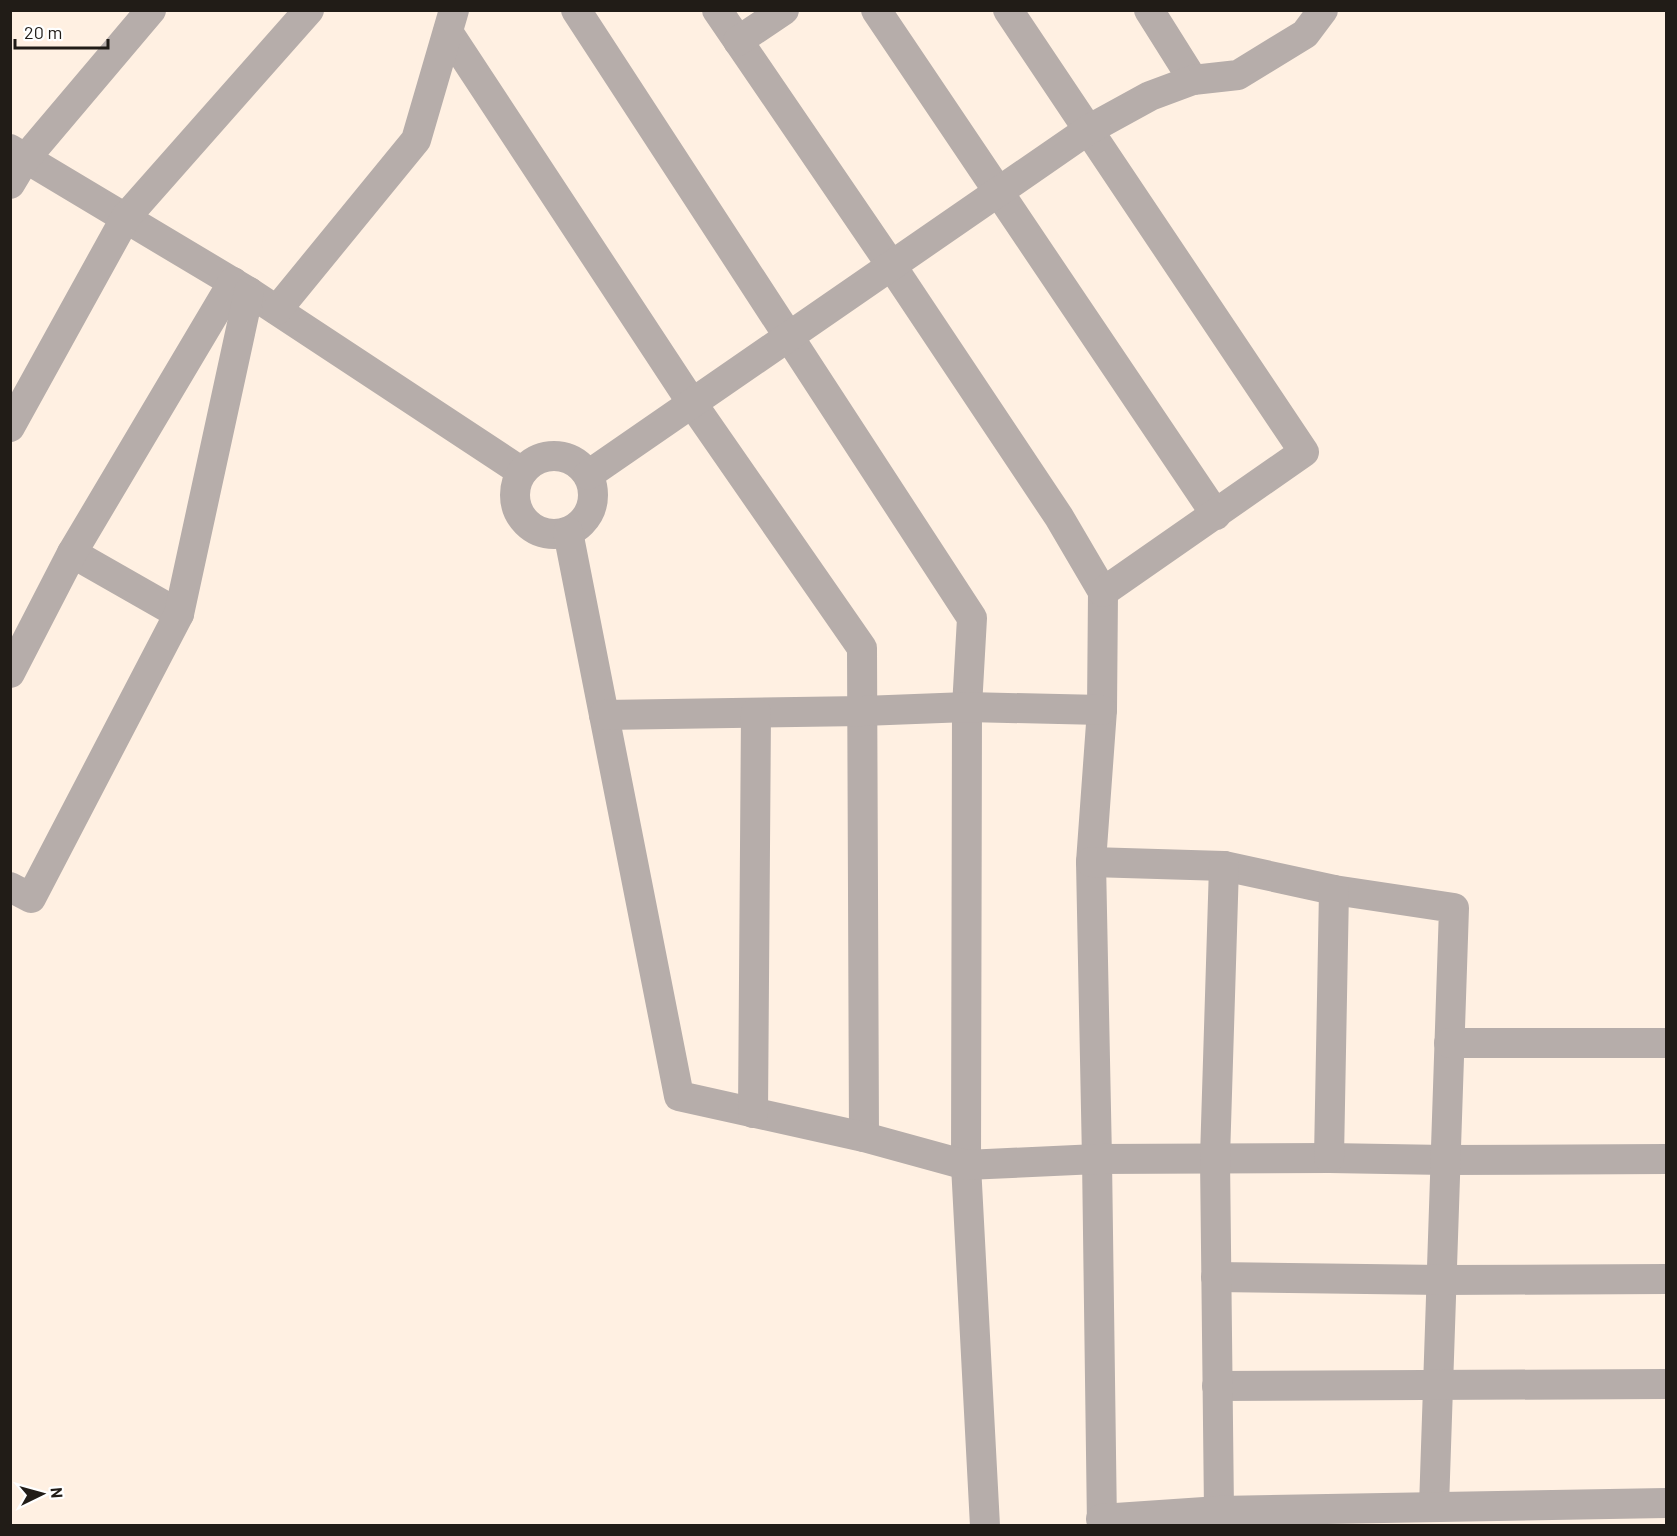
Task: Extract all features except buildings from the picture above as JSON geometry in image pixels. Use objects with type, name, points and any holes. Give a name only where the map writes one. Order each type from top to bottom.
[{"type":"street","points":[[10,184],[18,154],[151,10]]},
{"type":"street","points":[[10,427],[126,218],[309,10]]},
{"type":"street","points":[[576,10],[972,618],[966,707],[966,1165],[985,1526]]},
{"type":"street","points":[[717,10],[1059,517],[1103,592],[1102,710],[1091,862],[1102,1522],[1219,1510],[1666,1503]]},
{"type":"street","points":[[738,41],[784,10]]},
{"type":"street","points":[[876,10],[1216,515]]},
{"type":"street","points":[[1008,10],[1304,452],[1103,592]]},
{"type":"street","points":[[1149,10],[1193,80]]},
{"type":"street","points":[[588,475],[1088,130],[1150,96],[1193,80],[1238,75],[1297,22],[1323,10]]},
{"type":"street","points":[[277,310],[416,140],[451,21]]},
{"type":"street","points":[[451,21],[692,403],[862,648],[864,1137]]},
{"type":"street","points":[[18,154],[241,287],[522,472]]},
{"type":"street","points":[[10,673],[72,553],[241,287]]},
{"type":"street","points":[[10,887],[31,898],[179,614],[241,287]]},
{"type":"street","points":[[554,455],[567,457],[579,464],[588,475],[593,488],[593,501],[588,514],[580,524],[568,532],[544,533],[532,528],[523,519],[517,508],[515,495],[522,472],[531,463],[542,457],[554,455]]},
{"type":"street","points":[[568,532],[680,1096],[864,1137],[966,1165],[1097,1159],[1666,1159]]},
{"type":"street","points":[[72,553],[179,614]]},
{"type":"street","points":[[604,715],[966,707],[1102,710]]},
{"type":"street","points":[[753,1113],[756,713]]},
{"type":"street","points":[[1091,862],[1224,866],[1334,890],[1454,908],[1434,1506]]},
{"type":"street","points":[[1219,1510],[1215,1158],[1224,866]]},
{"type":"street","points":[[1329,1158],[1334,890]]},
{"type":"street","points":[[1449,1043],[1666,1043]]},
{"type":"street","points":[[1216,1277],[1442,1280],[1666,1279]]},
{"type":"street","points":[[1217,1386],[1666,1384]]}]
